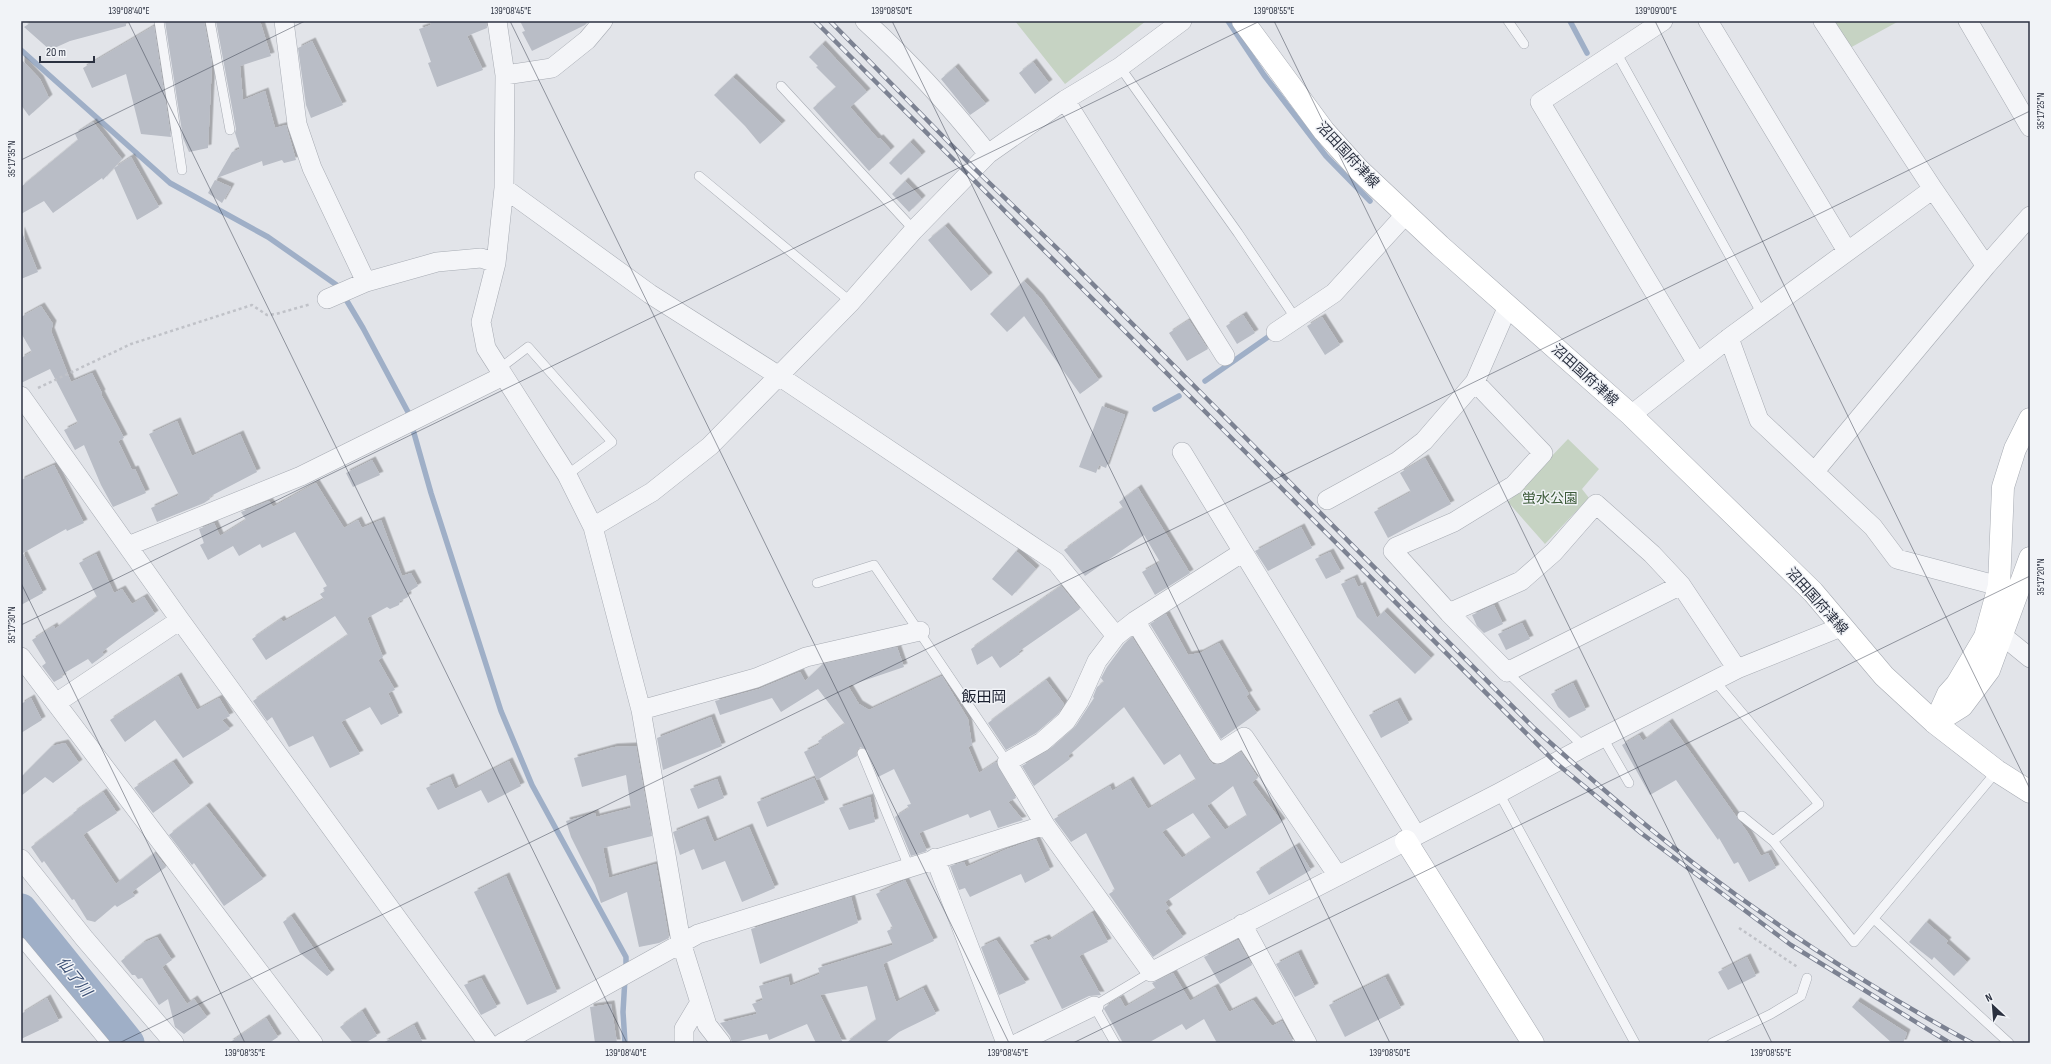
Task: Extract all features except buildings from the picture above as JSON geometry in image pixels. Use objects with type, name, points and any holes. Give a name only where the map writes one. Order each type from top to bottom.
[{"type":"main road","name":"沼田国府津線","points":[[1243,21],[1324,131],[1359,170],[1508,306],[1631,415],[1813,592],[1884,676],[1935,723],[1996,771],[2030,792]]},
{"type":"main road","points":[[1935,723],[1948,694],[1957,684],[1985,637],[1999,586],[2003,487],[2015,449],[2030,419]]},
{"type":"main road","points":[[1935,723],[1962,706],[1989,670],[2003,636],[2030,558]]},
{"type":"main road","points":[[1411,838],[1533,1043]]},
{"type":"street","points":[[284,21],[297,124],[312,168],[344,291],[437,262],[481,258],[496,263]]},
{"type":"street","points":[[497,21],[505,75],[504,188],[496,263],[481,322],[486,348],[567,476],[593,527],[641,710],[681,942],[699,1004],[707,1025],[721,1043]]},
{"type":"street","points":[[505,75],[552,68],[587,40],[603,21]]},
{"type":"street","points":[[865,21],[889,43],[957,115],[988,154]]},
{"type":"street","points":[[593,527],[652,492],[710,446],[850,302],[914,230],[988,154],[1065,100],[1120,67],[1182,21]]},
{"type":"street","points":[[1663,21],[1540,102],[1697,363]]},
{"type":"street","points":[[1708,21],[1847,251]]},
{"type":"street","points":[[1823,21],[1933,189],[1986,266]]},
{"type":"street","points":[[1968,21],[2030,127]]},
{"type":"street","points":[[1065,100],[1225,356]]},
{"type":"street","points":[[504,188],[650,294],[779,376],[1056,562],[1116,636]]},
{"type":"street","points":[[1631,415],[1729,338],[1933,189]]},
{"type":"street","points":[[1276,332],[1334,293],[1406,214]]},
{"type":"street","points":[[1815,471],[1986,266],[2030,216]]},
{"type":"street","points":[[1327,500],[1398,461],[1424,440],[1475,382],[1508,306]]},
{"type":"street","points":[[1729,338],[1759,420],[1815,471],[1873,528],[1897,559],[1999,586]]},
{"type":"street","points":[[128,546],[301,476],[401,426],[501,373]]},
{"type":"street","points":[[1475,382],[1542,453],[1514,485],[1454,522],[1396,547],[1393,551],[1449,613],[1507,672],[1681,585]]},
{"type":"street","points":[[21,396],[180,620],[488,1043]]},
{"type":"street","points":[[1182,452],[1243,552],[1411,838]]},
{"type":"street","points":[[1449,613],[1521,581],[1554,552],[1596,504],[1652,554],[1681,585],[1737,670]]},
{"type":"street","points":[[1243,552],[1135,621],[1116,636],[1097,660],[1079,701],[1066,721],[1042,742],[1007,762],[1045,825],[1151,972],[1499,793],[1584,747],[1715,681],[1737,670],[1841,626]]},
{"type":"street","points":[[56,703],[180,620]]},
{"type":"street","points":[[1135,621],[1218,754],[1244,737],[1338,876]]},
{"type":"street","points":[[641,710],[756,678],[806,657],[920,631]]},
{"type":"street","points":[[2003,636],[2030,658]]},
{"type":"street","points":[[21,657],[313,1043]]},
{"type":"street","points":[[502,1043],[681,942],[698,934],[935,858],[1045,825]]},
{"type":"street","points":[[935,858],[1006,1043]]},
{"type":"street","points":[[21,859],[84,938],[174,1043]]},
{"type":"street","points":[[1242,924],[1307,1043]]},
{"type":"street","points":[[684,1043],[684,1029],[699,1004]]},
{"type":"street","points":[[1018,1043],[1094,1006]]},
{"type":"lane","points":[[159,21],[182,170]]},
{"type":"lane","points":[[210,21],[230,130]]},
{"type":"lane","points":[[1508,21],[1524,44]]},
{"type":"lane","points":[[1616,52],[1762,314]]},
{"type":"lane","points":[[1120,67],[1238,233],[1296,319]]},
{"type":"lane","points":[[781,86],[914,230]]},
{"type":"lane","points":[[699,176],[850,302]]},
{"type":"lane","points":[[501,373],[528,347],[612,442],[567,476]]},
{"type":"lane","points":[[817,583],[874,564],[1007,762]]},
{"type":"lane","points":[[1507,672],[1584,747]]},
{"type":"lane","points":[[1715,681],[1819,804],[1773,841]]},
{"type":"lane","points":[[1603,738],[1629,783]]},
{"type":"lane","points":[[862,753],[909,867]]},
{"type":"lane","points":[[1742,816],[1773,841],[1854,942],[1996,771]]},
{"type":"lane","points":[[1499,793],[1634,1043]]},
{"type":"lane","points":[[1874,919],[2009,1043]]},
{"type":"lane","points":[[21,942],[105,1043]]},
{"type":"lane","points":[[1114,1043],[1094,1006],[1151,972]]},
{"type":"lane","points":[[1712,1043],[1771,1014],[1801,996],[1807,978]]},
{"type":"path","points":[[21,396],[132,344],[146,339],[252,306],[267,315],[276,314],[344,291]]},
{"type":"path","points":[[1739,928],[1802,970],[1807,978]]},
{"type":"green space","points":[[1015,21],[1146,21],[1065,84]]},
{"type":"green space","points":[[1830,21],[1899,21],[1848,49]]},
{"type":"green space","name":"蛍水公園","points":[[1568,439],[1599,469],[1582,489],[1589,498],[1545,544],[1508,502]]},
{"type":"waterway","points":[[1228,21],[1264,75],[1326,156],[1370,201]]},
{"type":"waterway","points":[[1570,21],[1587,53]]},
{"type":"waterway","points":[[21,50],[170,183],[268,237],[338,286],[363,328],[408,412],[431,493],[501,711],[532,785],[626,957],[626,970]]},
{"type":"waterway","points":[[1205,381],[1268,337]]},
{"type":"waterway","points":[[1155,409],[1179,396]]},
{"type":"waterway","name":"仙了川","points":[[21,910],[128,1043]]},
{"type":"waterway","points":[[625,978],[623,1012],[625,1043]]},
{"type":"railway","points":[[815,21],[1556,763],[1641,833],[1791,945],[1950,1043]]},
{"type":"railway","points":[[830,21],[974,168],[1063,254],[1534,728],[1554,746],[1654,832],[1728,889],[1831,959],[1901,1003],[1972,1043]]},
{"type":"district","name":"飯田岡","points":[[984,697]]}]
